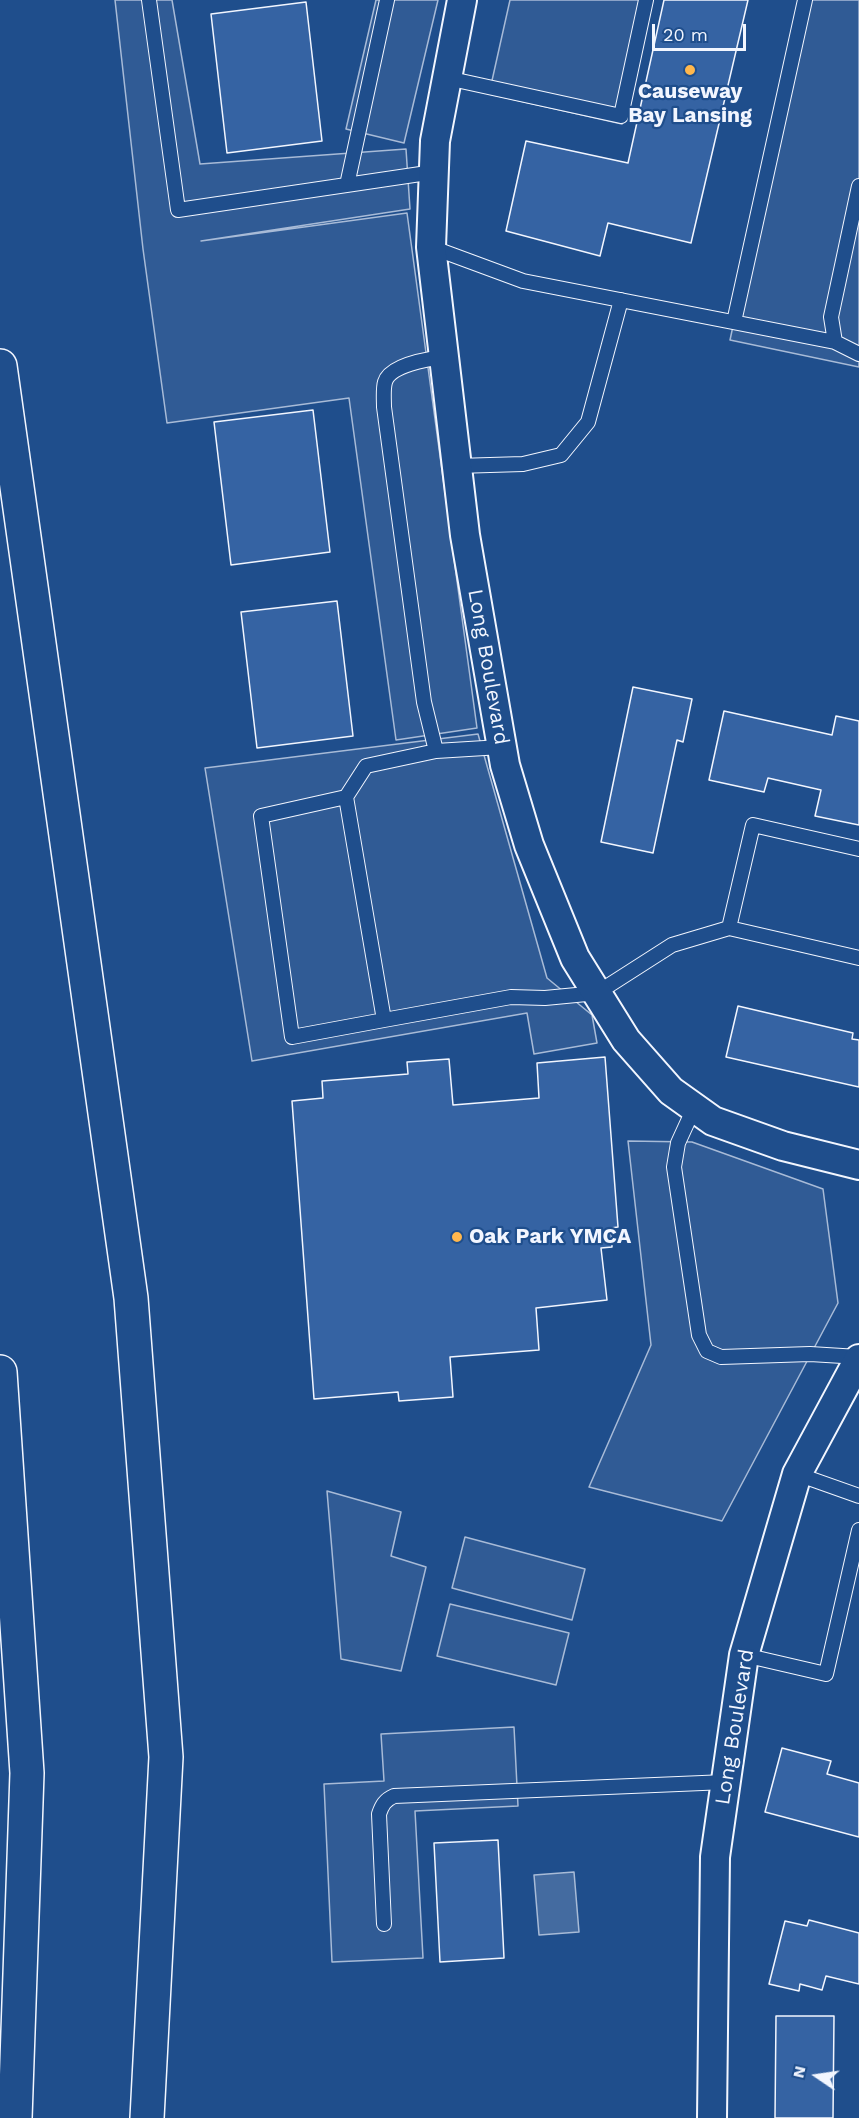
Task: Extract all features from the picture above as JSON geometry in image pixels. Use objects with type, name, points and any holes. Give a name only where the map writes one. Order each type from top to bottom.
[{"type":"highway","points":[[0,366],[131,1298],[166,1757],[147,2118]]},
{"type":"highway","points":[[0,1372],[27,1773],[15,2118]]},
{"type":"street","name":"Long Boulevard","points":[[462,0],[435,141],[431,247],[465,535],[501,747],[529,845],[575,958],[626,1040],[671,1091],[712,1121],[783,1146],[859,1165]]},
{"type":"street","name":"Long Boulevard","points":[[712,2118],[715,1857],[744,1654],[797,1474],[859,1358]]},
{"type":"lane","points":[[149,0],[177,210],[434,172]]},
{"type":"lane","points":[[347,185],[387,0]]},
{"type":"lane","points":[[447,78],[621,116],[646,0]]},
{"type":"lane","points":[[734,322],[805,0]]},
{"type":"lane","points":[[834,342],[831,317],[859,186]]},
{"type":"lane","points":[[431,247],[523,281],[834,342],[859,354]]},
{"type":"lane","points":[[457,466],[522,464],[561,455],[588,422],[621,300]]},
{"type":"lane","points":[[436,751],[424,702],[384,407],[385,382],[393,371],[421,360],[444,357]]},
{"type":"lane","points":[[384,1020],[346,797],[366,766],[436,751],[501,747]]},
{"type":"lane","points":[[346,797],[261,816],[292,1037],[511,997],[545,998],[597,993],[672,945],[729,928],[859,958]]},
{"type":"lane","points":[[729,928],[753,825],[859,849]]},
{"type":"lane","points":[[694,1108],[678,1143],[674,1167],[699,1335],[707,1351],[721,1357],[810,1354],[859,1358]]},
{"type":"lane","points":[[797,1474],[859,1496]]},
{"type":"lane","points":[[744,1654],[826,1674],[859,1530]]},
{"type":"lane","points":[[384,1924],[379,1814],[381,1806],[394,1796],[726,1782]]},
{"type":"shaded area","points":[[115,0],[172,0],[200,164],[406,149],[410,209],[201,241],[407,213],[477,728],[396,740],[349,398],[167,423],[143,249]]},
{"type":"shaded area","points":[[376,0],[438,0],[404,143],[346,129]]},
{"type":"shaded area","points":[[510,0],[651,0],[622,124],[489,94]]},
{"type":"shaded area","points":[[803,0],[859,0],[859,367],[730,340]]},
{"type":"shaded area","points":[[478,734],[547,978],[592,1015],[597,1043],[534,1054],[527,1013],[252,1061],[205,768]]},
{"type":"shaded area","points":[[628,1141],[692,1142],[823,1189],[838,1303],[722,1521],[589,1487],[651,1345]]},
{"type":"shaded area","points":[[327,1491],[401,1512],[391,1556],[426,1567],[401,1671],[341,1659]]},
{"type":"shaded area","points":[[465,1537],[585,1569],[572,1620],[452,1588]]},
{"type":"shaded area","points":[[450,1604],[569,1633],[556,1685],[437,1656]]},
{"type":"shaded area","points":[[514,1727],[518,1806],[415,1811],[423,1958],[332,1962],[324,1784],[384,1781],[381,1734]]},
{"type":"shaded area","points":[[574,1872],[579,1932],[539,1935],[534,1875]]},
{"type":"building","name":"Causeway Bay Lansing","points":[[664,0],[748,0],[691,243],[608,223],[600,256],[506,231],[526,141],[628,163]]},
{"type":"building","points":[[306,2],[322,141],[227,153],[211,14]]},
{"type":"building","points":[[313,410],[330,552],[231,565],[214,422]]},
{"type":"building","points":[[337,601],[353,736],[257,748],[241,612]]},
{"type":"building","points":[[633,687],[692,699],[683,742],[677,740],[653,853],[601,842]]},
{"type":"building","points":[[724,711],[832,735],[836,716],[859,721],[859,825],[815,816],[821,790],[768,778],[764,792],[709,780]]},
{"type":"building","points":[[738,1006],[853,1033],[852,1039],[859,1040],[859,1087],[726,1057]]},
{"type":"building","name":"Oak Park YMCA","points":[[605,1057],[618,1227],[611,1228],[612,1247],[601,1248],[607,1300],[536,1308],[539,1350],[450,1357],[453,1397],[399,1401],[398,1392],[314,1399],[292,1101],[323,1098],[322,1081],[408,1074],[407,1062],[449,1059],[453,1105],[539,1098],[537,1063]]},
{"type":"building","points":[[782,1748],[831,1761],[827,1774],[859,1783],[859,1837],[765,1812]]},
{"type":"building","points":[[498,1840],[504,1958],[440,1962],[434,1843]]},
{"type":"building","points":[[809,1920],[859,1933],[859,1984],[826,1976],[822,1990],[800,1984],[799,1991],[769,1984],[785,1921],[807,1926]]},
{"type":"building","points":[[776,2016],[834,2016],[833,2118],[775,2118]]},
{"type":"place","name":"Causeway Bay Lansing","points":[[690,70]]},
{"type":"place","name":"Oak Park YMCA","points":[[457,1237]]}]
